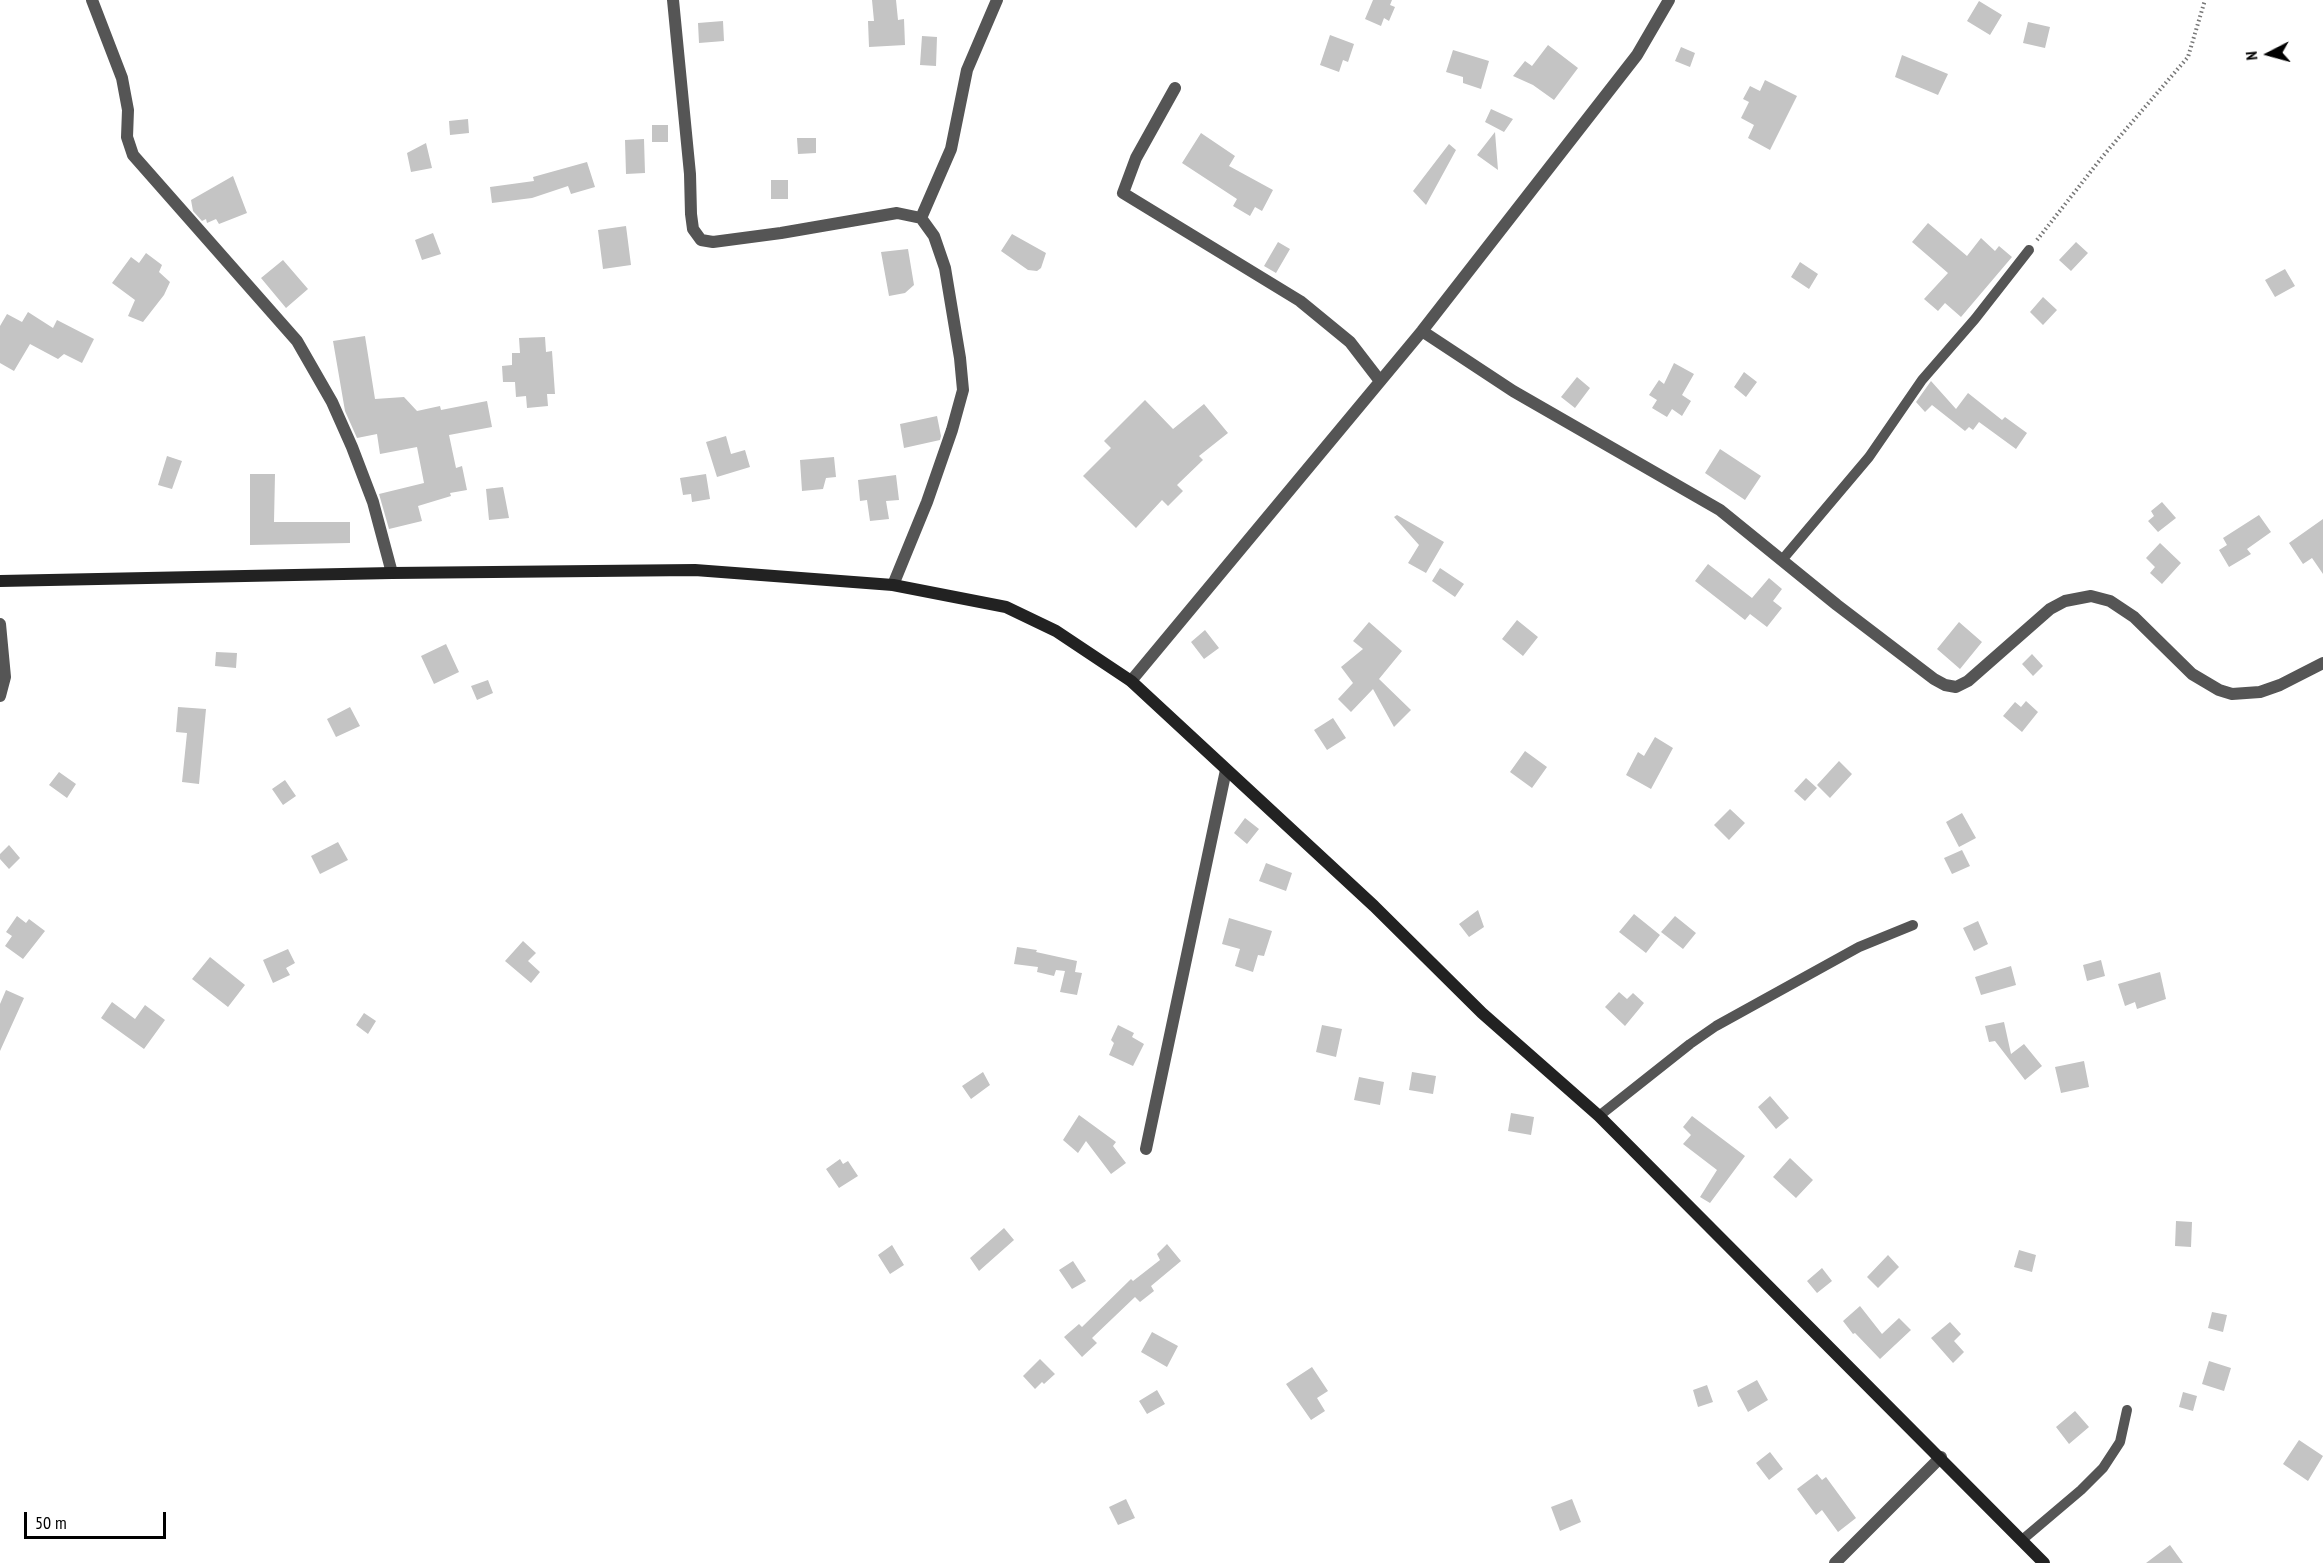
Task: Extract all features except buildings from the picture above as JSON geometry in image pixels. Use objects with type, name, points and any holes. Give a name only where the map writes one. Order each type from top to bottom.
[{"type":"street","points":[[92,0],[122,78],[128,110],[127,137],[132,155],[297,341],[332,402],[352,447],[373,502],[392,573]]},
{"type":"street","points":[[673,0],[690,174],[691,214],[693,229],[701,240],[713,242],[781,233],[897,213],[921,218],[934,237],[945,268],[963,390],[945,450],[893,585]]},
{"type":"street","points":[[921,218],[951,149],[967,70],[997,0]]},
{"type":"street","points":[[1131,681],[1422,331],[1638,55],[1669,0]]},
{"type":"street","points":[[1175,88],[1136,158],[1123,193],[1300,301],[1350,342],[1380,381]]},
{"type":"street","points":[[1422,331],[1513,391],[1720,510],[1782,561],[1945,685],[1956,687],[1968,681],[2050,609],[2065,601],[2091,596],[2110,601],[2134,617],[2192,674],[2219,690],[2232,694],[2260,692],[2280,685],[2323,663]]},
{"type":"street","points":[[0,581],[695,570],[893,585],[1006,607],[1056,631],[1131,681],[1374,906],[1482,1013],[1599,1116],[2044,1563]]},
{"type":"street","points":[[0,624],[5,677],[0,696]]},
{"type":"street","points":[[1146,1149],[1226,770]]},
{"type":"street","points":[[1834,1563],[1941,1457]]},
{"type":"lane","points":[[1782,561],[1869,457],[1922,380],[1975,319],[2029,250]]},
{"type":"lane","points":[[1599,1116],[1716,1026],[1859,947],[1913,925]]},
{"type":"lane","points":[[2022,1540],[2081,1490],[2103,1468],[2115,1453],[2120,1442],[2127,1410]]},
{"type":"path","points":[[2029,250],[2103,156],[2188,57],[2205,0]]}]
